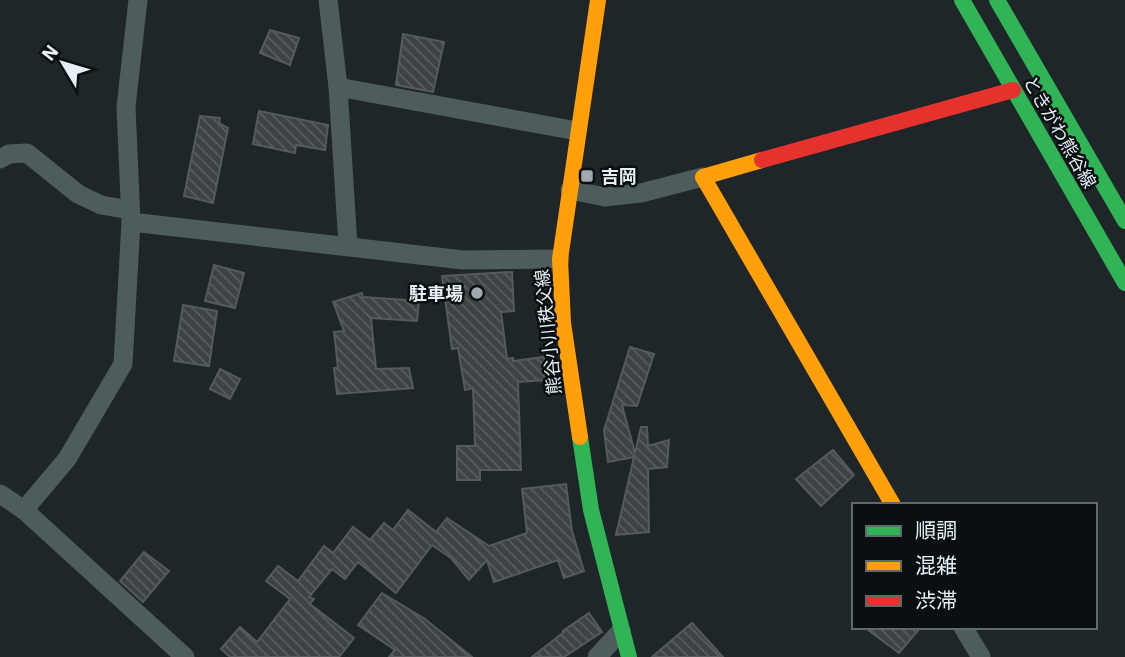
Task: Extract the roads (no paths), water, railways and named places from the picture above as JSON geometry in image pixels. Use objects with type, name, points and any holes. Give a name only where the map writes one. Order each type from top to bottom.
[{"type":"main road","name":"熊谷小川秩父線","points":[[598,0],[560,259],[563,323],[591,510],[629,657]]},
{"type":"main road","name":"ときがわ熊谷線","points":[[962,0],[1125,283]]},
{"type":"main road","name":"ときがわ熊谷線","points":[[997,0],[1125,221]]},
{"type":"main road","points":[[891,503],[703,177],[1013,90]]},
{"type":"street","points":[[24,510],[67,459],[123,364],[131,216],[126,107],[138,0]]},
{"type":"street","points":[[328,0],[338,87],[348,246]]},
{"type":"street","points":[[338,87],[578,131]]},
{"type":"street","points":[[0,159],[9,154],[27,153],[78,194],[131,216],[463,260],[560,259]]},
{"type":"street","points":[[570,190],[604,197],[617,196],[641,193],[703,177]]},
{"type":"street","points":[[0,494],[24,510],[185,657]]},
{"type":"street","points":[[964,629],[981,657]]},
{"type":"street","points":[[597,657],[621,631]]},
{"type":"place","name":"吉岡","points":[[587,176]]},
{"type":"place","name":"駐車場","points":[[477,293]]}]
